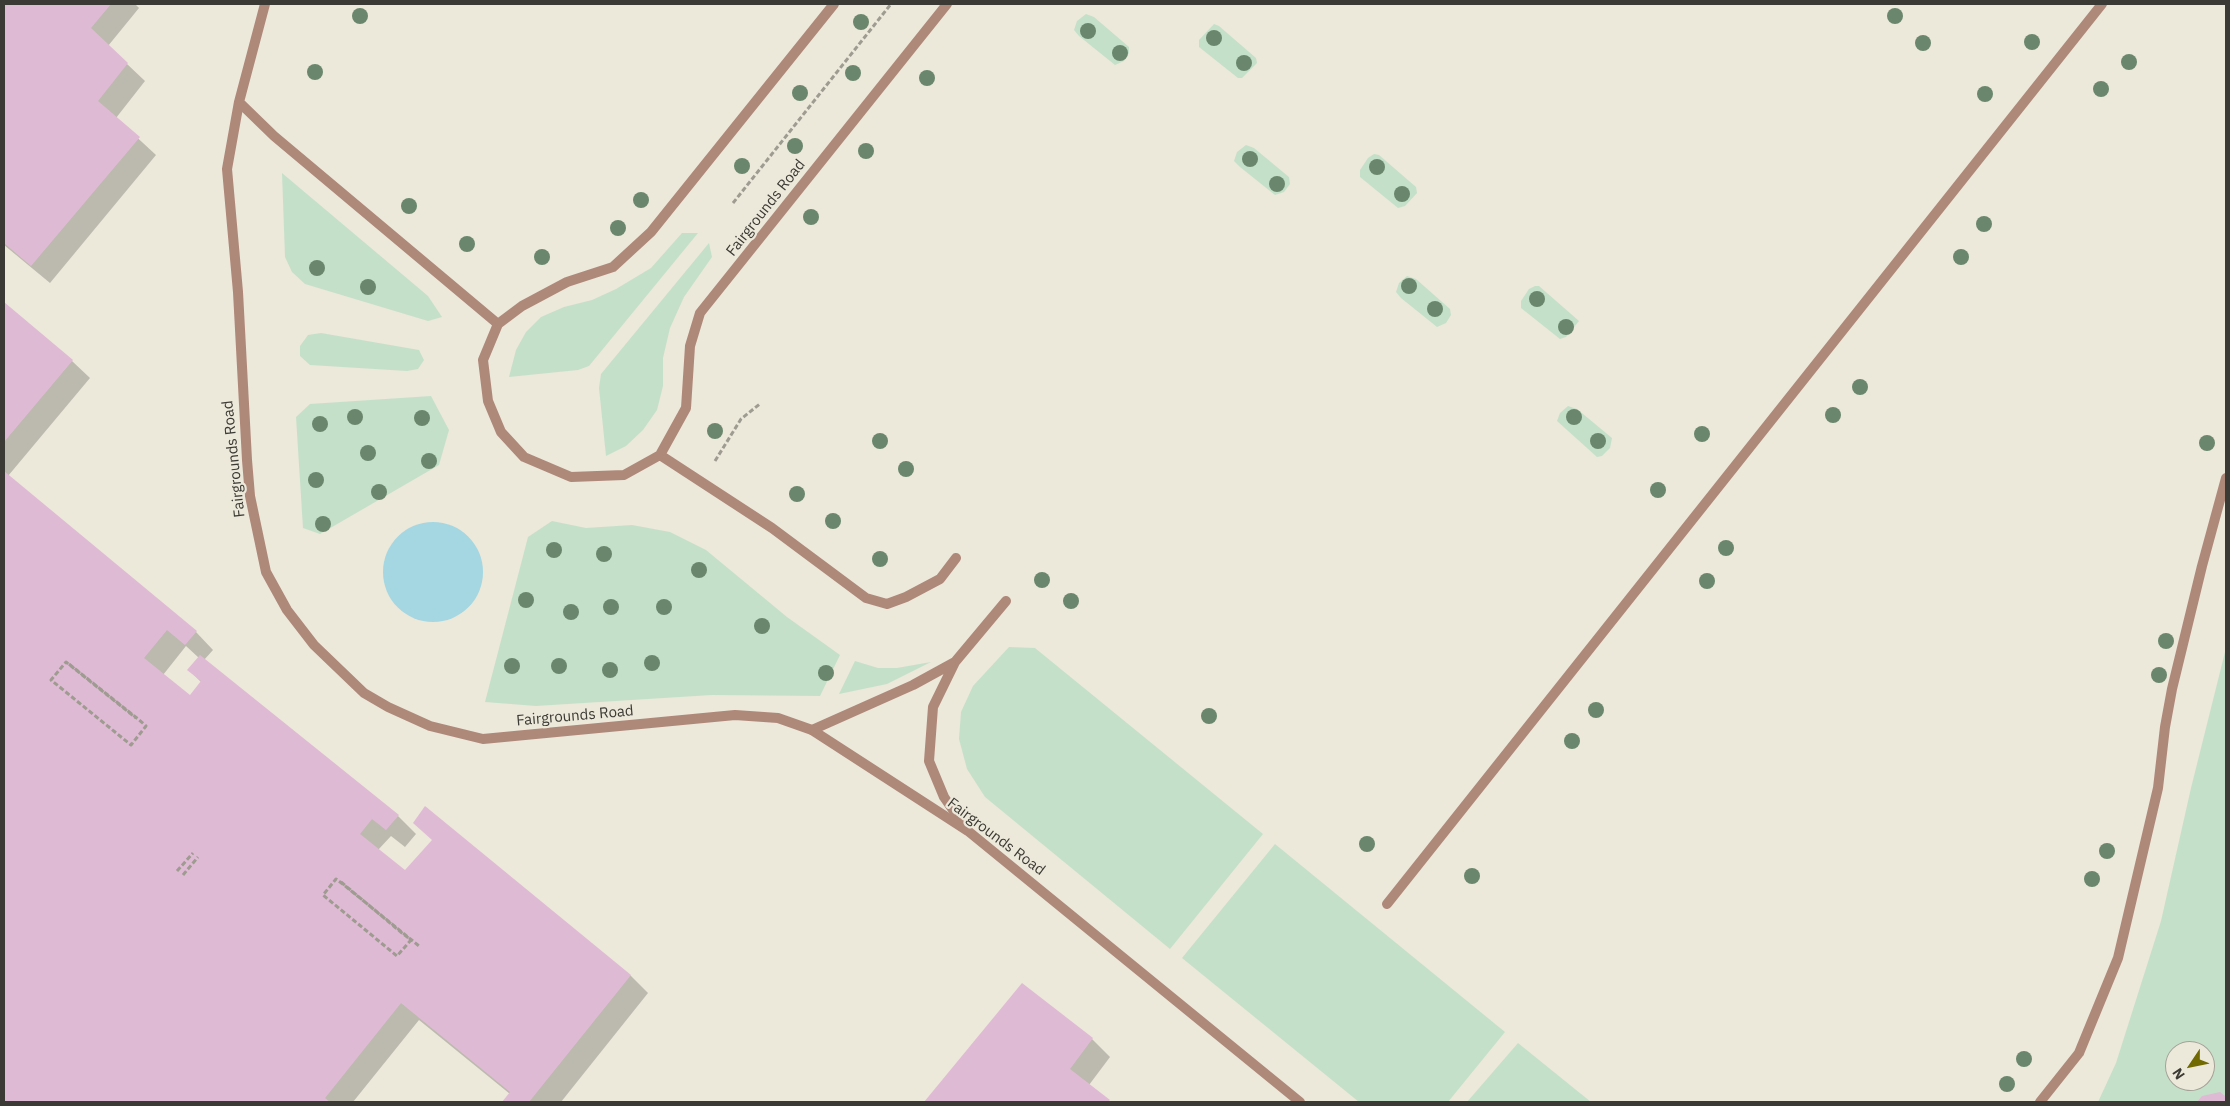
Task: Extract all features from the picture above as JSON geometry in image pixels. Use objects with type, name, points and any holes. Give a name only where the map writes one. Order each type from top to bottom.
[{"type":"street","name":"Fairgrounds Road","points":[[265,4],[239,102],[228,169],[238,292],[250,496],[266,572],[287,610],[314,645],[364,693],[388,707],[430,726],[483,739],[735,715],[778,718],[812,730],[968,831],[1300,1102]]},
{"type":"street","points":[[834,4],[651,232],[613,267],[567,282],[522,306],[498,324],[483,360],[488,401],[501,432],[524,457],[571,477],[624,475],[660,455],[772,528],[866,598],[887,604],[906,597],[940,579],[956,558]]},
{"type":"street","name":"Fairgrounds Road","points":[[660,455],[686,408],[690,346],[700,313],[947,4]]},
{"type":"street","points":[[1387,904],[2102,4]]},
{"type":"street","points":[[239,102],[274,136],[498,324]]},
{"type":"street","points":[[2040,1102],[2079,1053],[2118,958],[2158,788],[2165,727],[2172,689],[2226,478]]},
{"type":"street","points":[[968,831],[944,797],[929,761],[933,706],[955,662],[1006,601]]},
{"type":"street","points":[[812,730],[912,685],[955,662]]},
{"type":"path","points":[[733,203],[891,4]]},
{"type":"path","points":[[715,461],[741,419],[761,402]]},
{"type":"path","points":[[69,664],[146,726],[131,745],[51,680],[66,662],[136,718]]},
{"type":"path","points":[[177,871],[192,852]]},
{"type":"path","points":[[183,875],[198,857]]},
{"type":"path","points":[[341,882],[395,926],[411,940],[398,956],[323,895],[336,878],[374,910],[382,916],[397,928],[404,934],[419,946]]},
{"type":"green space","points":[[1086,14],[1094,17],[1129,47],[1129,53],[1124,61],[1115,65],[1074,30],[1077,21]]},
{"type":"green space","points":[[1214,24],[1219,26],[1256,58],[1257,63],[1242,78],[1238,78],[1199,47],[1199,40]]},
{"type":"green space","points":[[1246,145],[1254,148],[1289,177],[1290,184],[1284,192],[1275,195],[1234,161],[1237,152]]},
{"type":"green space","points":[[1374,154],[1379,155],[1416,187],[1417,193],[1405,206],[1398,208],[1360,177],[1360,170],[1368,158]]},
{"type":"green space","points":[[282,173],[428,296],[442,317],[428,321],[305,284],[292,272],[285,257]]},
{"type":"green space","points":[[682,233],[698,233],[589,366],[578,370],[509,377],[516,350],[526,332],[541,317],[564,307],[592,300],[616,289],[651,268]]},
{"type":"green space","points":[[709,243],[712,257],[684,297],[670,328],[663,358],[663,386],[657,410],[643,430],[626,446],[606,456],[599,388],[601,374]]},
{"type":"green space","points":[[1407,276],[1416,279],[1450,309],[1451,315],[1446,323],[1437,327],[1396,292],[1399,283]]},
{"type":"green space","points":[[1539,286],[1579,321],[1566,337],[1560,339],[1521,308],[1521,301],[1529,289]]},
{"type":"green space","points":[[321,333],[419,350],[424,360],[418,369],[407,371],[310,365],[300,356],[300,346],[308,335]]},
{"type":"green space","points":[[431,396],[449,430],[439,465],[320,534],[303,528],[296,417],[310,404]]},
{"type":"green space","points":[[1568,406],[1577,409],[1612,438],[1610,448],[1602,456],[1597,457],[1557,421],[1560,413]]},
{"type":"green space","points":[[552,521],[586,528],[632,525],[670,532],[706,550],[787,617],[840,655],[820,696],[712,695],[536,706],[485,702],[528,537]]},
{"type":"green space","points":[[1009,647],[1035,648],[1263,834],[1170,949],[985,797],[967,769],[959,739],[961,712],[973,686]]},
{"type":"green space","points":[[2226,648],[2226,1102],[2098,1102],[2116,1063],[2161,921],[2191,788]]},
{"type":"green space","points":[[855,661],[878,668],[897,668],[931,662],[887,684],[839,694]]},
{"type":"green space","points":[[1275,844],[1505,1032],[1448,1102],[1359,1102],[1182,958]]},
{"type":"green space","points":[[1518,1043],[1591,1102],[1467,1102]]},
{"type":"water","points":[[433,522],[452,526],[469,536],[479,553],[483,572],[479,591],[469,608],[452,618],[433,622],[414,618],[397,608],[387,591],[383,572],[387,553],[397,536],[414,526]]},
{"type":"building","points":[[4,4],[111,4],[91,28],[128,63],[98,101],[140,137],[31,266],[4,243]]},
{"type":"building","points":[[4,302],[73,360],[4,442]]},
{"type":"building","points":[[4,471],[197,631],[185,645],[167,630],[144,658],[190,695],[201,681],[187,670],[200,655],[399,815],[386,830],[372,819],[360,834],[405,870],[432,840],[413,823],[425,806],[631,975],[529,1102],[502,1102],[510,1092],[401,1003],[325,1098],[330,1102],[4,1102]]},
{"type":"building","points":[[1022,983],[1093,1038],[1070,1069],[1110,1100],[1107,1102],[924,1102]]},
{"type":"building","points":[[2220,1092],[2226,1097],[2226,1102],[2197,1102],[2202,1096]]}]
